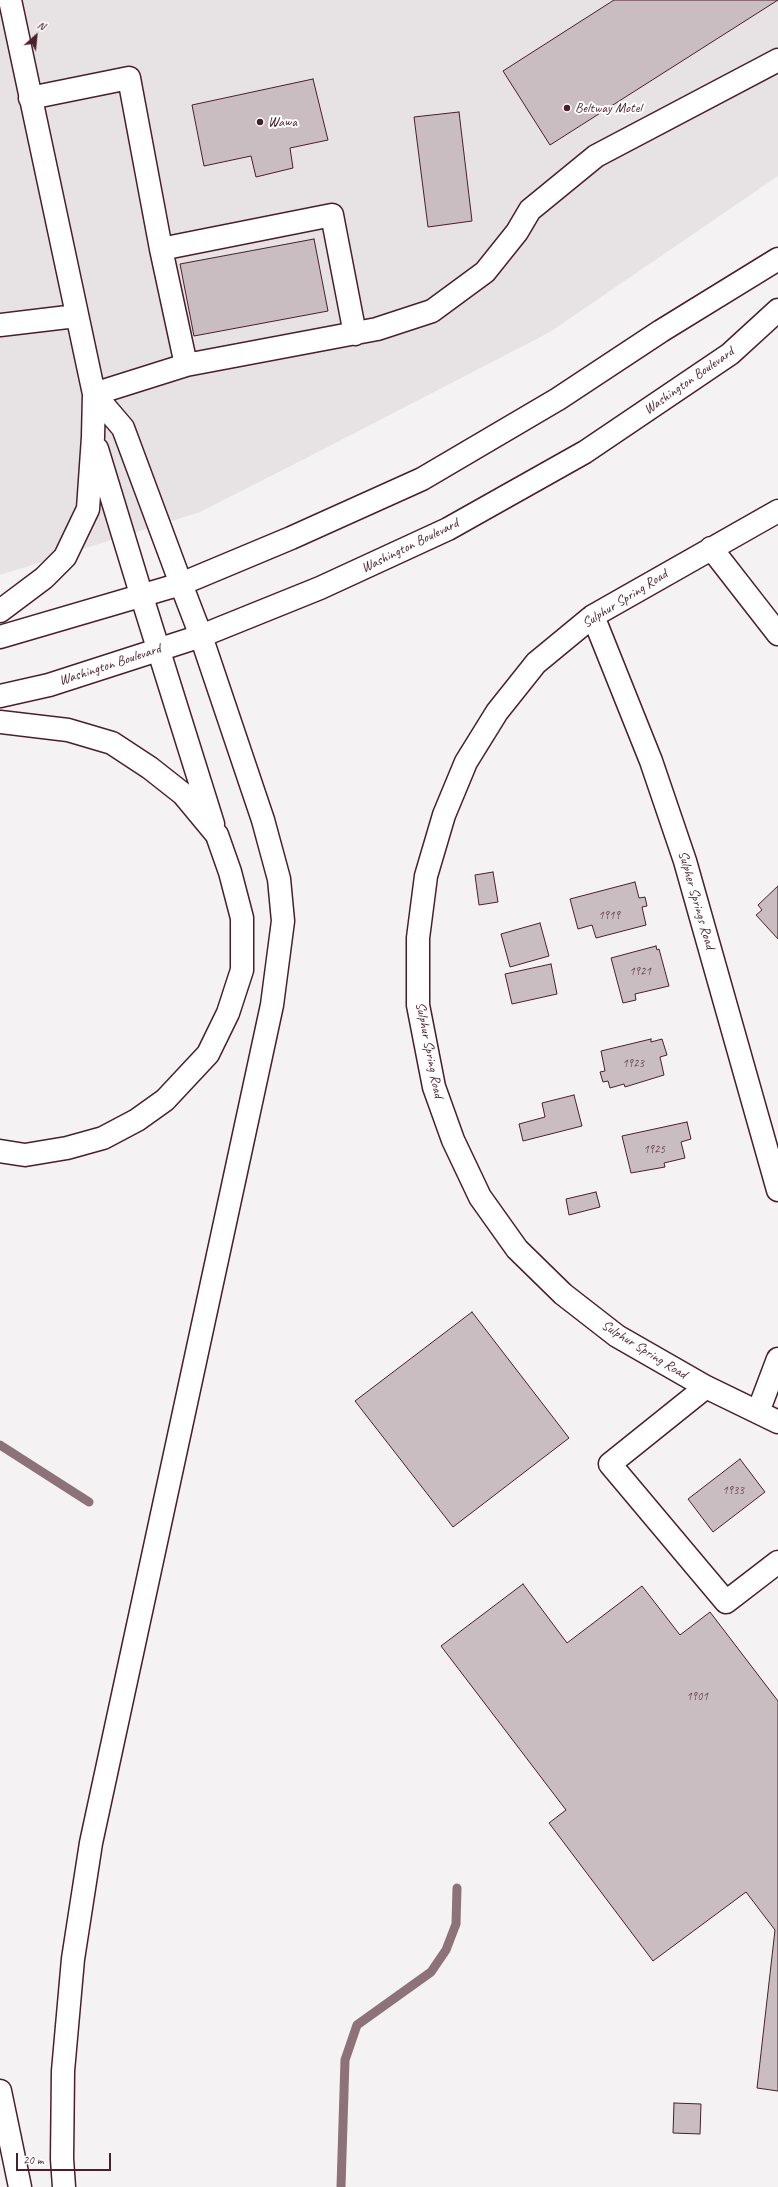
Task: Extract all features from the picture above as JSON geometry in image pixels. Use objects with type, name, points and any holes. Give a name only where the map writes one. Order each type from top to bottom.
[{"type":"main road","points":[[0,611],[44,578],[65,557],[88,509],[94,437],[94,394],[30,98],[7,8]]},
{"type":"main road","points":[[94,394],[186,365],[355,334],[377,329],[432,311],[485,272],[517,232],[530,210],[596,156],[778,60]]},
{"type":"main road","points":[[30,98],[129,78],[161,249],[186,365]]},
{"type":"main road","points":[[161,249],[332,215],[355,334]]},
{"type":"main road","points":[[0,637],[142,597],[181,584],[291,538],[422,479],[558,399],[661,330],[778,259]]},
{"type":"main road","name":"Washington Boulevard","points":[[0,696],[49,685],[201,636],[320,588],[462,521],[585,452],[730,354],[778,310]]},
{"type":"main road","points":[[0,325],[76,316]]},
{"type":"main road","points":[[64,2187],[62,2159],[63,2071],[73,1959],[91,1843],[271,1013],[281,948],[283,921],[279,879],[263,820],[201,636],[123,428],[94,394]]},
{"type":"main road","points":[[0,1151],[25,1154],[67,1148],[103,1138],[137,1120],[165,1100],[208,1054],[228,1013],[242,970],[242,918],[230,872],[158,650],[94,437]]},
{"type":"main road","name":"Sulphur Spring Road","points":[[778,511],[593,616],[536,663],[497,712],[466,762],[444,815],[426,876],[418,938],[418,1005],[434,1087],[453,1140],[480,1198],[517,1249],[563,1294],[617,1336],[706,1387],[778,1422]]},
{"type":"main road","points":[[711,548],[778,634]]},
{"type":"main road","name":"Sulpher Springs Road","points":[[593,616],[651,761],[686,861],[778,1190]]},
{"type":"main road","points":[[0,722],[68,730],[112,742],[150,768],[182,794],[217,835]]},
{"type":"main road","points":[[758,1412],[778,1359]]},
{"type":"main road","points":[[706,1387],[610,1464],[726,1602],[778,1562]]},
{"type":"main road","points":[[0,2091],[20,2187]]},
{"type":"shaded area","points":[[0,0],[778,0],[778,176],[550,332],[316,453],[200,512],[0,575]]},
{"type":"building","name":"Beltway Motel","points":[[614,0],[778,0],[550,145],[503,71]]},
{"type":"building","name":"Wawa","points":[[313,79],[328,140],[290,148],[293,168],[256,177],[251,156],[204,166],[192,105]]},
{"type":"building","points":[[459,112],[472,221],[428,227],[414,117]]},
{"type":"building","points":[[314,239],[328,311],[194,336],[180,264]]},
{"type":"building","points":[[493,872],[498,902],[479,905],[475,875]]},
{"type":"building","points":[[635,882],[639,898],[645,897],[647,906],[642,907],[646,925],[596,938],[592,925],[578,929],[570,899]]},
{"type":"building","points":[[778,886],[778,939],[756,915],[762,910],[758,905]]},
{"type":"building","points":[[540,923],[549,956],[510,967],[501,934]]},
{"type":"building","points":[[656,946],[657,950],[659,949],[669,986],[635,994],[636,1000],[623,1003],[611,958]]},
{"type":"building","points":[[551,964],[557,994],[512,1004],[505,974]]},
{"type":"building","points":[[651,1039],[651,1042],[662,1039],[667,1055],[660,1057],[664,1075],[625,1087],[624,1084],[610,1088],[608,1081],[603,1082],[600,1072],[605,1071],[601,1051]]},
{"type":"building","points":[[574,1095],[582,1126],[523,1141],[519,1124],[545,1117],[542,1103]]},
{"type":"building","points":[[687,1122],[691,1139],[681,1142],[685,1158],[664,1163],[665,1167],[631,1173],[622,1136]]},
{"type":"building","points":[[596,1192],[600,1207],[569,1215],[566,1199]]},
{"type":"building","points":[[472,1312],[569,1438],[453,1527],[355,1401]]},
{"type":"building","points":[[740,1459],[765,1492],[713,1532],[688,1499]]},
{"type":"building","points":[[523,1584],[567,1643],[642,1586],[680,1635],[710,1612],[778,1701],[778,2091],[757,2088],[775,1930],[746,1892],[653,1961],[549,1823],[566,1810],[441,1646]]},
{"type":"building","points":[[674,2103],[701,2104],[700,2134],[673,2133]]},
{"type":"waterway","points":[[0,1445],[89,1502]]},
{"type":"waterway","points":[[341,2187],[345,2060],[357,2025],[431,1972],[446,1950],[456,1924],[457,1888]]},
{"type":"place","name":"Beltway Motel","points":[[567,108]]},
{"type":"place","name":"Wawa","points":[[260,122]]}]
